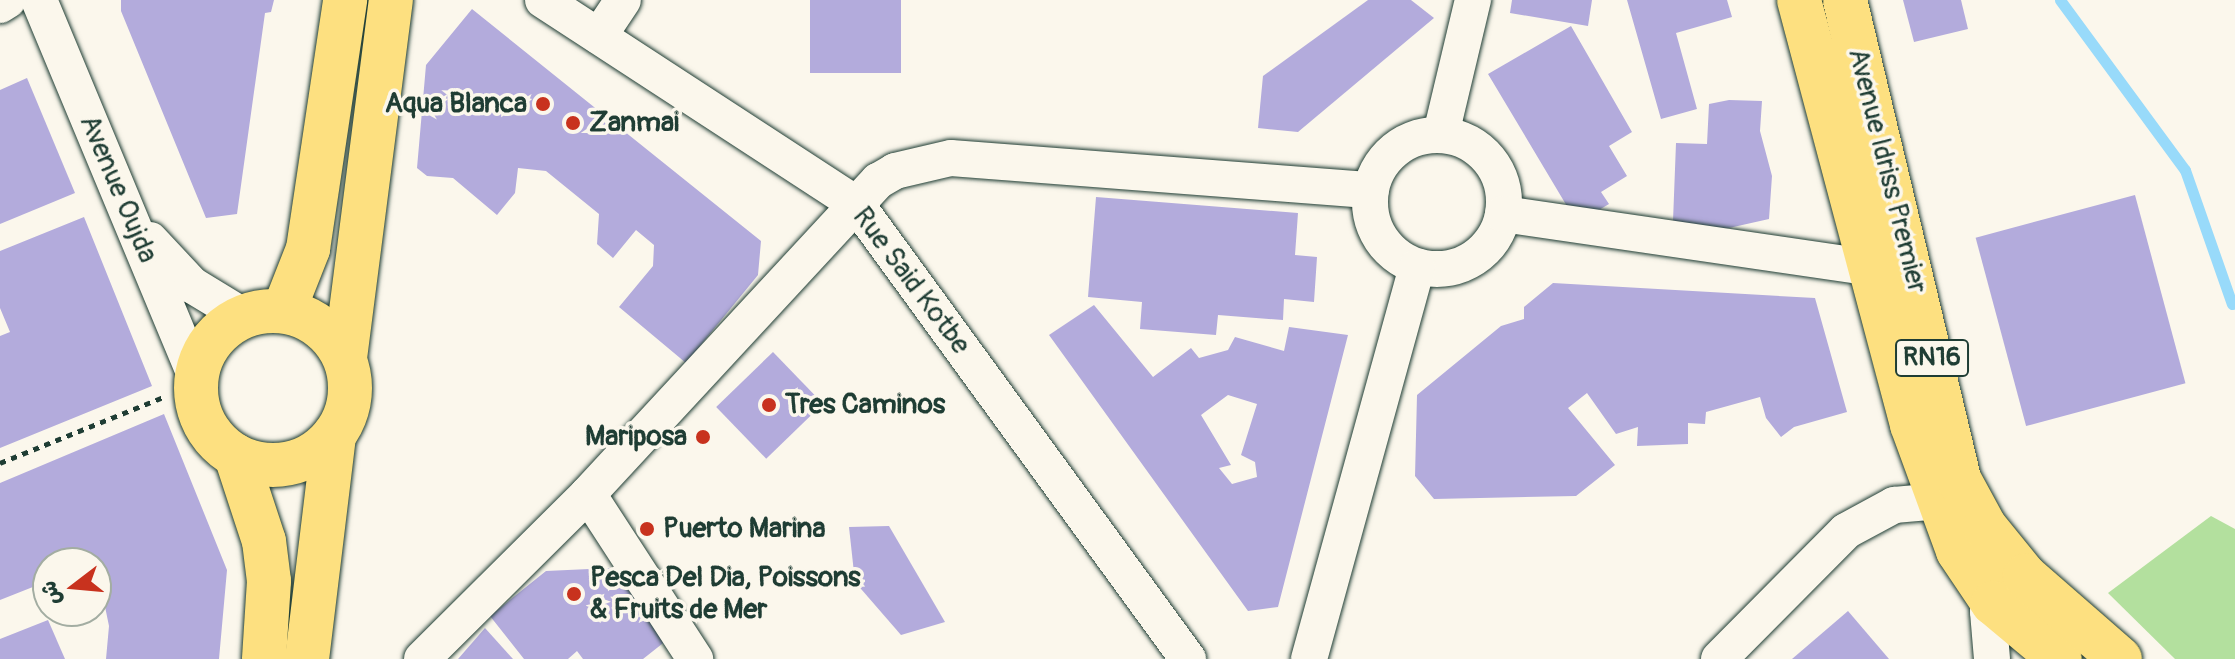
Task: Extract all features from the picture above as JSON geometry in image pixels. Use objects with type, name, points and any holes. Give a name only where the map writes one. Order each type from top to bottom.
[{"type":"main road","points":[[334,436],[297,462],[274,466],[236,456],[209,431],[196,396],[182,386],[211,341],[263,313],[308,249],[345,0]]},
{"type":"main road","points":[[307,659],[334,436],[350,399],[345,358],[391,0]]},
{"type":"main road","name":"Avenue Idriss Premier","points":[[1799,0],[1912,425],[1958,551],[2009,590],[2120,659]]},
{"type":"main road","name":"Avenue Idriss Premier","points":[[1845,0],[1960,481],[1985,527],[2009,590],[2060,659]]},
{"type":"main road","points":[[263,313],[309,319],[331,335],[345,358]]},
{"type":"main road","points":[[236,456],[264,541],[269,581],[264,659]]},
{"type":"street","points":[[0,5],[8,0]]},
{"type":"street","name":"Avenue Oujda","points":[[39,0],[128,214],[182,386]]},
{"type":"street","name":"Rue Said Kotbe","points":[[543,0],[857,205],[1188,659]]},
{"type":"street","points":[[599,36],[623,0]]},
{"type":"street","points":[[1441,134],[1473,0]]},
{"type":"street","points":[[1441,134],[1482,151],[1504,191],[1503,214],[1482,253],[1462,265],[1440,270],[1417,267],[1393,252],[1375,229],[1371,190],[1388,155],[1403,143],[1441,134]]},
{"type":"street","points":[[422,659],[588,494],[857,205],[895,171],[951,158],[1371,190]]},
{"type":"street","points":[[128,214],[177,272],[263,313]]},
{"type":"street","points":[[1503,214],[1872,268]]},
{"type":"street","points":[[1309,659],[1417,267]]},
{"type":"street","points":[[588,494],[695,659]]},
{"type":"street","points":[[1719,659],[1846,531],[1894,505],[1940,501]]},
{"type":"street","points":[[1992,659],[1988,629],[2009,590]]},
{"type":"path","points":[[0,463],[182,386]]},
{"type":"green space","points":[[2211,516],[2235,529],[2235,659],[2175,659],[2108,593]]},
{"type":"building","points":[[121,0],[274,0],[271,12],[265,13],[237,214],[206,218],[121,11]]},
{"type":"building","points":[[810,0],[901,0],[901,73],[810,73]]},
{"type":"building","points":[[1368,0],[1411,0],[1434,18],[1298,132],[1258,128],[1263,76]]},
{"type":"building","points":[[1512,0],[1592,0],[1588,26],[1510,13]]},
{"type":"building","points":[[1627,0],[1727,0],[1732,17],[1676,33],[1697,109],[1661,119]]},
{"type":"building","points":[[1903,0],[1961,0],[1968,29],[1914,42]]},
{"type":"building","points":[[472,9],[761,241],[758,275],[686,363],[619,307],[653,266],[654,245],[636,230],[613,258],[597,244],[599,214],[546,171],[518,168],[515,193],[497,215],[453,178],[427,176],[417,168],[426,65]]},
{"type":"building","points":[[1571,26],[1632,132],[1609,146],[1627,176],[1601,192],[1609,204],[1577,223],[1488,74]]},
{"type":"building","points":[[27,78],[75,193],[0,224],[0,90]]},
{"type":"building","points":[[1729,100],[1762,101],[1760,131],[1772,176],[1769,219],[1720,230],[1673,221],[1676,143],[1707,144],[1709,104]]},
{"type":"building","points":[[2135,195],[2185,383],[2026,426],[1976,238]]},
{"type":"building","points":[[1096,197],[1298,213],[1295,255],[1317,257],[1314,302],[1284,299],[1283,320],[1218,315],[1216,335],[1140,329],[1142,302],[1088,297]]},
{"type":"building","points":[[84,217],[152,386],[0,448],[0,336],[10,332],[0,308],[0,251]]},
{"type":"building","points":[[1553,283],[1815,298],[1847,412],[1794,427],[1781,437],[1766,418],[1760,397],[1706,412],[1705,424],[1688,423],[1688,444],[1637,446],[1638,427],[1616,434],[1587,393],[1568,408],[1615,465],[1576,496],[1434,499],[1415,476],[1417,395],[1501,326],[1524,319],[1524,307]]},
{"type":"building","points":[[1094,305],[1153,377],[1191,348],[1199,358],[1228,350],[1235,337],[1284,351],[1289,327],[1348,335],[1278,607],[1248,611],[1049,335]],"holes":[[[1228,395],[1257,404],[1241,455],[1255,462],[1257,477],[1232,484],[1219,468],[1231,465],[1201,415]]]},
{"type":"building","name":"Tres Caminos","points":[[773,352],[823,404],[766,459],[716,407]]},
{"type":"building","points":[[164,414],[227,570],[219,659],[106,659],[109,627],[112,627],[112,547],[32,547],[32,587],[0,600],[0,483]]},
{"type":"building","points":[[889,526],[945,622],[901,635],[855,582],[849,527]]},
{"type":"building","name":"Pesca Del Dia, Poissons & Fruits de Mer","points":[[611,568],[667,640],[643,659],[583,659],[577,651],[568,659],[524,659],[490,616],[546,571]]},
{"type":"building","points":[[1848,611],[1889,659],[1792,659]]},
{"type":"building","points":[[32,626],[51,627],[65,659],[0,659],[0,639]]},
{"type":"building","points":[[485,628],[513,659],[458,659]]},
{"type":"waterway","points":[[2060,0],[2185,170],[2232,304]]},
{"type":"place","name":"Aqua Blanca","points":[[543,104]]},
{"type":"place","name":"Zanmai","points":[[573,123]]},
{"type":"place","name":"Tres Caminos","points":[[769,405]]},
{"type":"place","name":"Mariposa","points":[[703,437]]},
{"type":"place","name":"Puerto Marina","points":[[647,529]]},
{"type":"place","name":"Pesca Del Dia, Poissons & Fruits de Mer","points":[[574,594]]}]
